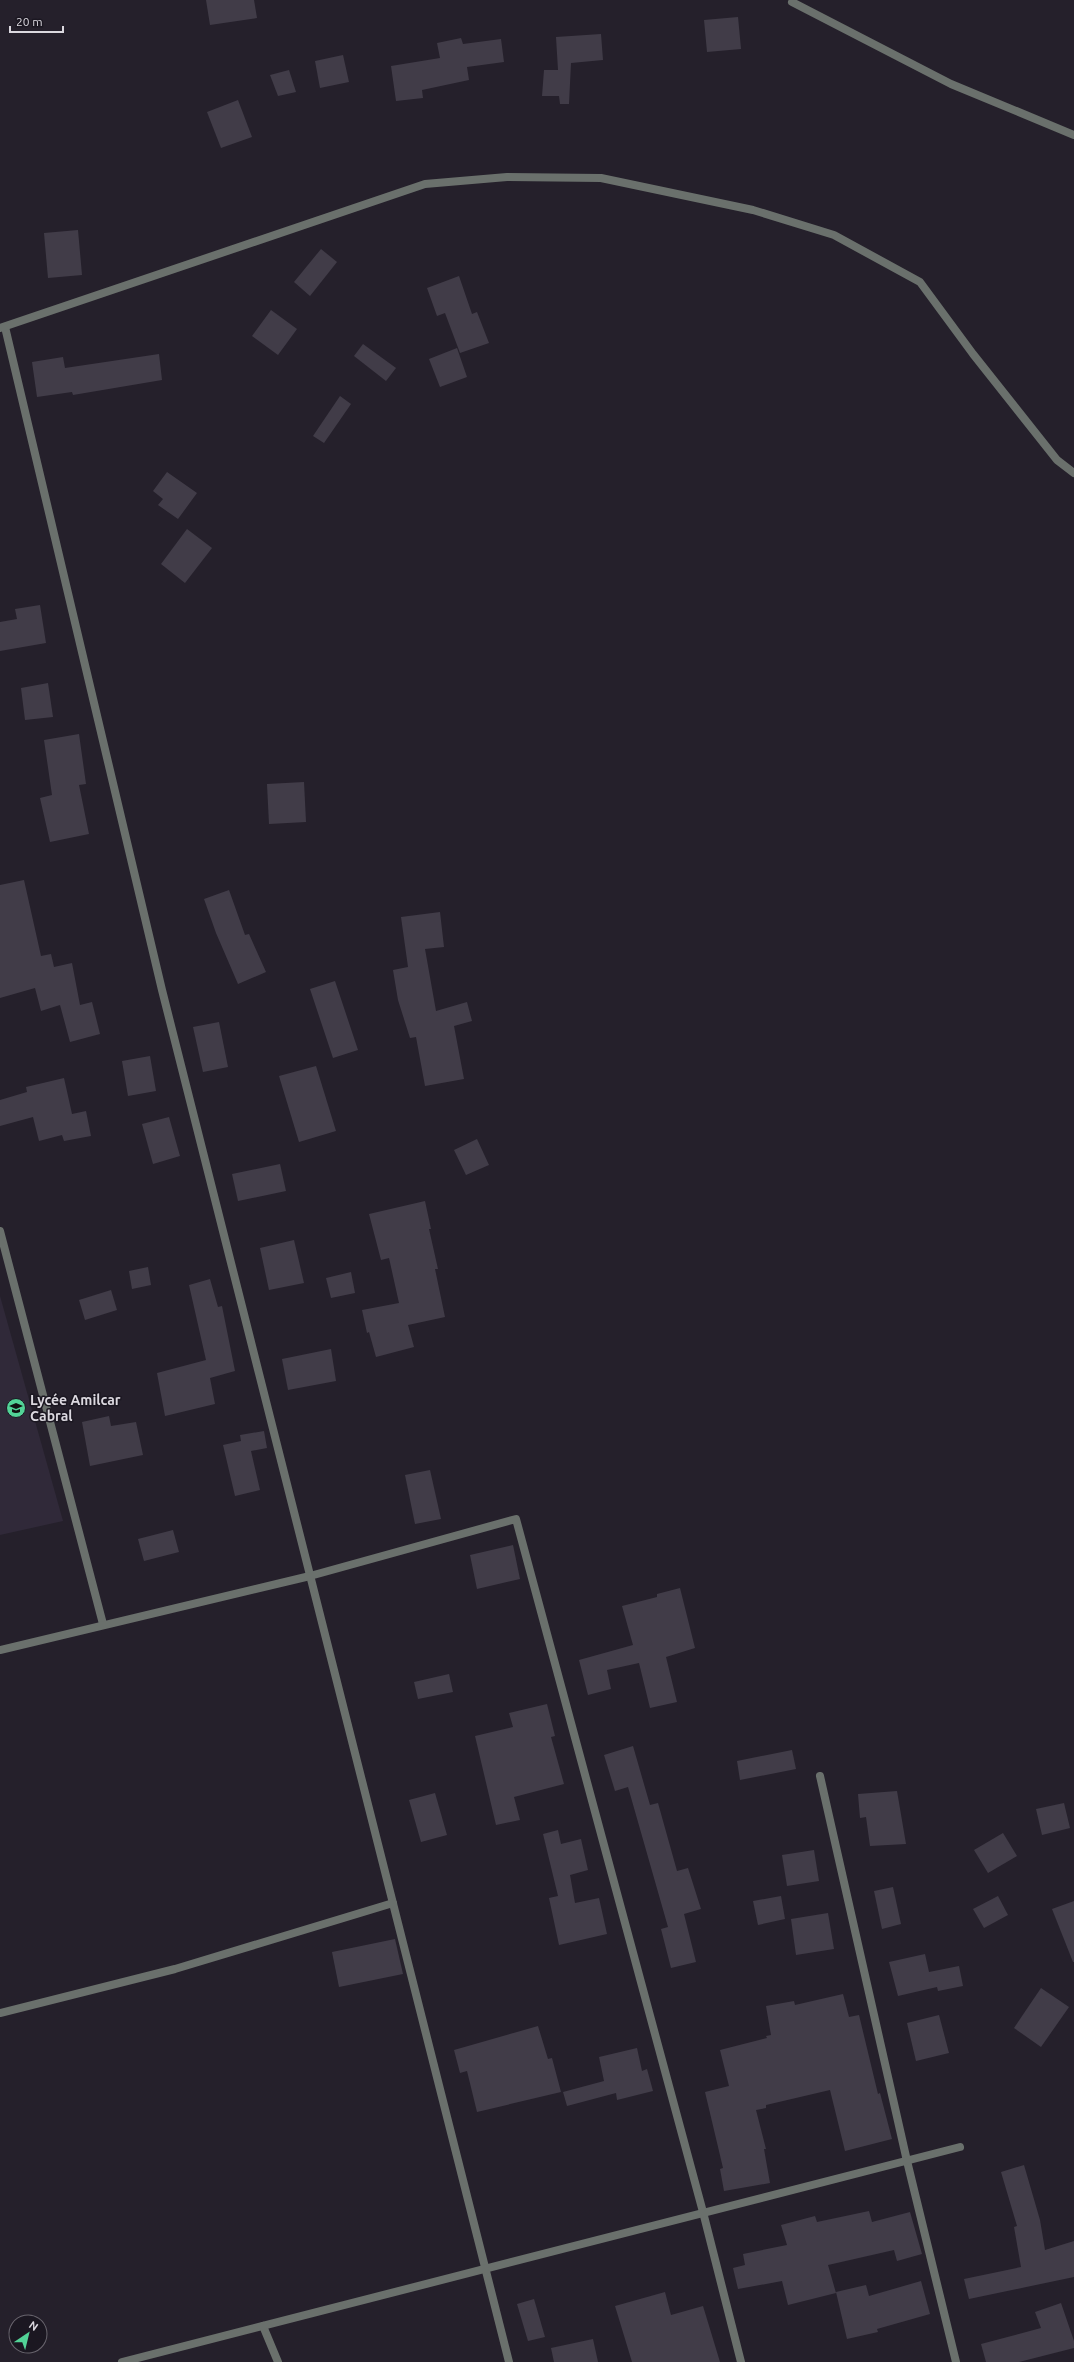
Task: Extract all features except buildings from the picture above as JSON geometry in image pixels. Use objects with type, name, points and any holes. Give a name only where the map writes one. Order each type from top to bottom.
[{"type":"street","points":[[792,2],[951,84],[1074,135]]},
{"type":"street","points":[[510,2362],[160,982],[2,327],[425,184],[507,177],[602,178],[753,210],[834,235],[920,282],[1057,460],[1074,473]]},
{"type":"street","points":[[0,1232],[103,1624]]},
{"type":"street","points":[[0,1650],[103,1624],[310,1576],[516,1519],[703,2212],[741,2362]]},
{"type":"street","points":[[820,1776],[907,2161],[956,2362]]},
{"type":"street","points":[[0,2014],[175,1969],[393,1903]]},
{"type":"street","points":[[122,2362],[703,2212],[960,2148]]},
{"type":"street","points":[[263,2326],[278,2362]]},
{"type":"shaded area","name":"Lycée Amilcar Cabral","points":[[0,1296],[63,1521],[0,1535]]},
{"type":"place","name":"Lycée Amilcar Cabral","points":[[16,1408]]}]
